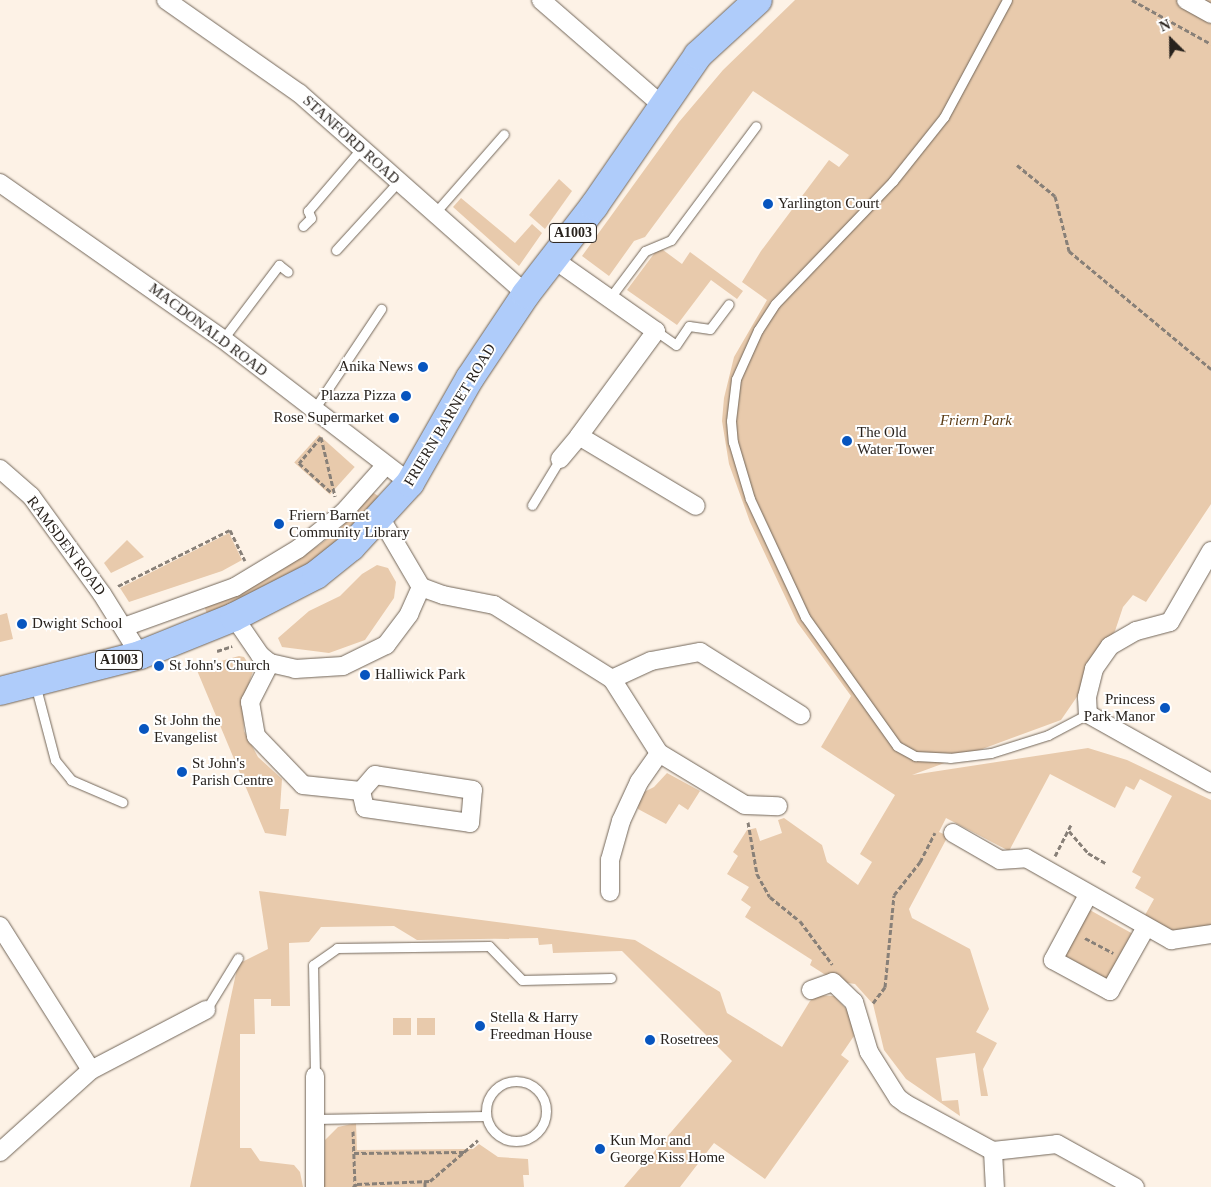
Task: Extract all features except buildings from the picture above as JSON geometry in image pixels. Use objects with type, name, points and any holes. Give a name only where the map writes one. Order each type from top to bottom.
[{"type":"main road","name":"FRIERN BARNET ROAD","points":[[0,691],[140,655],[234,617],[316,575],[351,547],[410,483],[470,378],[526,294],[594,206],[698,55],[758,0]]},
{"type":"street","name":"STANFORD ROAD","points":[[166,0],[299,93],[526,294]]},
{"type":"street","points":[[541,0],[663,106]]},
{"type":"street","points":[[1186,0],[1211,14]]},
{"type":"street","name":"MACDONALD ROAD","points":[[0,183],[223,339],[313,411],[326,431],[410,483]]},
{"type":"street","points":[[552,258],[656,331],[560,459]]},
{"type":"street","points":[[579,436],[696,506]]},
{"type":"street","name":"FRIERN BARNET ROAD","points":[[124,627],[194,603],[253,576],[298,549],[348,509],[385,466]]},
{"type":"street","name":"RAMSDEN ROAD","points":[[0,469],[31,496],[102,594],[140,655]]},
{"type":"street","points":[[380,517],[421,587],[443,595],[494,605],[612,679],[659,753],[745,805],[778,806]]},
{"type":"street","points":[[1211,551],[1170,622],[1136,631],[1110,646],[1094,669],[1087,696],[1088,714],[1211,783]]},
{"type":"street","points":[[234,617],[260,655],[270,663],[295,668],[343,666],[386,645],[409,614],[421,587]]},
{"type":"street","points":[[612,679],[651,661],[700,652],[801,715]]},
{"type":"street","points":[[270,663],[250,702],[256,736],[303,785],[360,791]]},
{"type":"street","points":[[610,892],[610,860],[621,821],[639,782],[659,753]]},
{"type":"street","points":[[375,776],[473,790],[470,823],[365,808],[360,791],[375,776]]},
{"type":"street","points":[[953,833],[1000,860],[1026,858],[1088,895],[1171,940],[1211,934]]},
{"type":"street","points":[[1088,895],[1053,960],[1110,992],[1146,927]]},
{"type":"street","points":[[0,926],[91,1070]]},
{"type":"street","points":[[811,990],[833,982],[854,1002],[870,1052],[898,1098],[993,1151],[1057,1144],[1134,1187]]},
{"type":"street","points":[[0,1152],[91,1070],[206,1010]]},
{"type":"street","points":[[315,1076],[315,1187]]},
{"type":"street","points":[[993,1151],[995,1187]]},
{"type":"lane","points":[[1007,0],[944,117],[893,181],[775,304],[758,330],[736,379],[731,420],[734,442],[750,499],[805,618],[897,746],[915,756],[950,758],[991,753],[1048,735],[1088,714]]},
{"type":"lane","points":[[609,299],[645,251],[671,240],[756,126]]},
{"type":"lane","points":[[434,214],[504,134]]},
{"type":"lane","points":[[303,226],[311,218],[308,211],[360,148]]},
{"type":"lane","points":[[336,250],[398,182]]},
{"type":"lane","points":[[223,339],[279,265],[288,272]]},
{"type":"lane","points":[[656,331],[676,345],[689,326],[710,329],[729,304]]},
{"type":"lane","points":[[313,411],[381,310]]},
{"type":"lane","points":[[532,505],[560,459]]},
{"type":"lane","points":[[35,683],[55,760],[71,780],[122,802]]},
{"type":"lane","points":[[315,1076],[314,965],[337,948],[489,946],[522,980],[611,978]]},
{"type":"lane","points":[[206,1010],[238,958]]},
{"type":"lane","points":[[510,1081],[533,1086],[546,1105],[541,1128],[522,1140],[499,1136],[486,1116],[491,1094],[510,1081]]},
{"type":"lane","points":[[315,1119],[486,1116]]},
{"type":"path","points":[[1132,0],[1211,44]]},
{"type":"path","points":[[1017,165],[1055,196],[1070,251],[1211,369]]},
{"type":"path","points":[[326,431],[332,494]]},
{"type":"path","points":[[326,431],[299,463],[348,509]]},
{"type":"path","points":[[102,594],[230,530],[253,576]]},
{"type":"path","points":[[745,805],[756,874],[770,897],[800,921],[839,972]]},
{"type":"path","points":[[860,1021],[885,987],[894,895],[920,862],[942,818],[950,822],[953,833]]},
{"type":"path","points":[[1048,870],[1071,826]]},
{"type":"path","points":[[1069,830],[1088,853],[1106,863]]},
{"type":"path","points":[[1069,930],[1127,960]]},
{"type":"path","points":[[353,1118],[354,1186],[430,1182],[478,1140]]},
{"type":"path","points":[[354,1154],[464,1152]]},
{"type":"path","points":[[425,1182],[425,1187]]},
{"type":"green space","name":"Friern Park","points":[[795,0],[1211,0],[1211,504],[1146,602],[1133,595],[1123,607],[1115,631],[1088,667],[1083,688],[1061,720],[912,775],[1088,748],[1127,760],[1211,800],[1211,930],[1175,932],[1145,915],[1154,899],[1135,888],[1141,877],[1132,872],[1172,796],[1140,779],[1134,790],[1126,786],[1115,808],[1050,774],[1009,851],[946,818],[939,832],[948,836],[909,909],[912,918],[970,949],[989,1009],[976,1032],[997,1043],[983,1069],[988,1096],[981,1096],[975,1053],[936,1058],[942,1101],[958,1100],[960,1116],[906,1079],[884,1050],[873,1004],[855,984],[835,981],[810,965],[812,960],[745,917],[751,907],[741,900],[749,887],[727,874],[738,856],[733,852],[747,830],[756,828],[760,841],[782,833],[778,820],[784,818],[822,845],[827,862],[858,885],[872,862],[860,854],[895,795],[821,747],[851,696],[797,622],[750,522],[729,464],[722,421],[724,398],[734,357],[767,300],[742,282],[761,251],[829,160],[839,167],[849,155],[753,91],[645,237],[634,241],[609,276],[582,256],[679,122],[723,70]]},
{"type":"green space","points":[[559,179],[572,191],[545,229],[529,215]]},
{"type":"green space","points":[[461,198],[515,243],[532,224],[542,233],[519,266],[453,207]]},
{"type":"green space","points":[[659,247],[682,264],[690,252],[743,291],[737,299],[711,280],[677,325],[627,290]]},
{"type":"green space","points":[[319,435],[355,467],[330,495],[294,462]]},
{"type":"green space","points":[[372,492],[383,499],[318,563],[208,616],[204,606],[283,569],[339,530]]},
{"type":"green space","points":[[229,533],[242,560],[222,571],[129,602],[120,588]]},
{"type":"green space","points":[[127,540],[144,557],[111,573],[104,563]]},
{"type":"green space","points":[[377,565],[388,568],[396,582],[394,598],[365,640],[329,653],[282,647],[278,638],[309,611],[340,596],[362,574]]},
{"type":"green space","points":[[7,613],[13,639],[0,642],[0,615]]},
{"type":"green space","points":[[239,656],[244,657],[253,671],[243,702],[244,731],[258,757],[282,779],[280,809],[289,809],[286,836],[265,833],[196,668]]},
{"type":"green space","points":[[667,773],[700,791],[688,810],[679,804],[666,824],[638,809],[640,794],[654,787]]},
{"type":"green space","points":[[259,891],[635,940],[720,992],[727,1013],[782,1047],[810,1001],[817,995],[834,996],[850,1013],[854,1036],[841,1055],[849,1061],[765,1179],[714,1143],[680,1187],[624,1187],[732,1061],[622,951],[553,953],[552,944],[539,945],[538,938],[417,940],[394,926],[321,927],[309,942],[289,943],[290,1006],[271,1006],[271,999],[254,999],[255,1034],[240,1034],[240,1148],[251,1148],[260,1161],[294,1165],[300,1172],[303,1187],[190,1187],[238,964],[268,949]]},
{"type":"green space","points":[[1088,909],[1132,933],[1107,979],[1063,954]]},
{"type":"green space","points":[[393,1018],[411,1018],[411,1035],[393,1035]]},
{"type":"green space","points":[[417,1018],[435,1018],[435,1035],[417,1035]]},
{"type":"green space","points":[[356,1123],[357,1150],[473,1149],[479,1144],[498,1157],[528,1159],[529,1175],[523,1175],[524,1187],[324,1187],[325,1140],[338,1127]]},
{"type":"place","name":"Yarlington Court","points":[[768,204]]},
{"type":"place","name":"Anika News","points":[[423,367]]},
{"type":"place","name":"Plazza Pizza","points":[[406,396]]},
{"type":"place","name":"Rose Supermarket","points":[[394,418]]},
{"type":"place","name":"The Old Water Tower","points":[[847,441]]},
{"type":"place","name":"Friern Barnet Community Library","points":[[279,524]]},
{"type":"place","name":"Dwight School","points":[[22,624]]},
{"type":"place","name":"St John's Church","points":[[159,666]]},
{"type":"place","name":"Halliwick Park","points":[[365,675]]},
{"type":"place","name":"Princess Park Manor","points":[[1165,708]]},
{"type":"place","name":"St John the Evangelist","points":[[144,729]]},
{"type":"place","name":"St John's Parish Centre","points":[[182,772]]},
{"type":"place","name":"Stella & Harry Freedman House","points":[[480,1026]]},
{"type":"place","name":"Rosetrees","points":[[650,1040]]},
{"type":"place","name":"Kun Mor and George Kiss Home","points":[[600,1149]]}]
